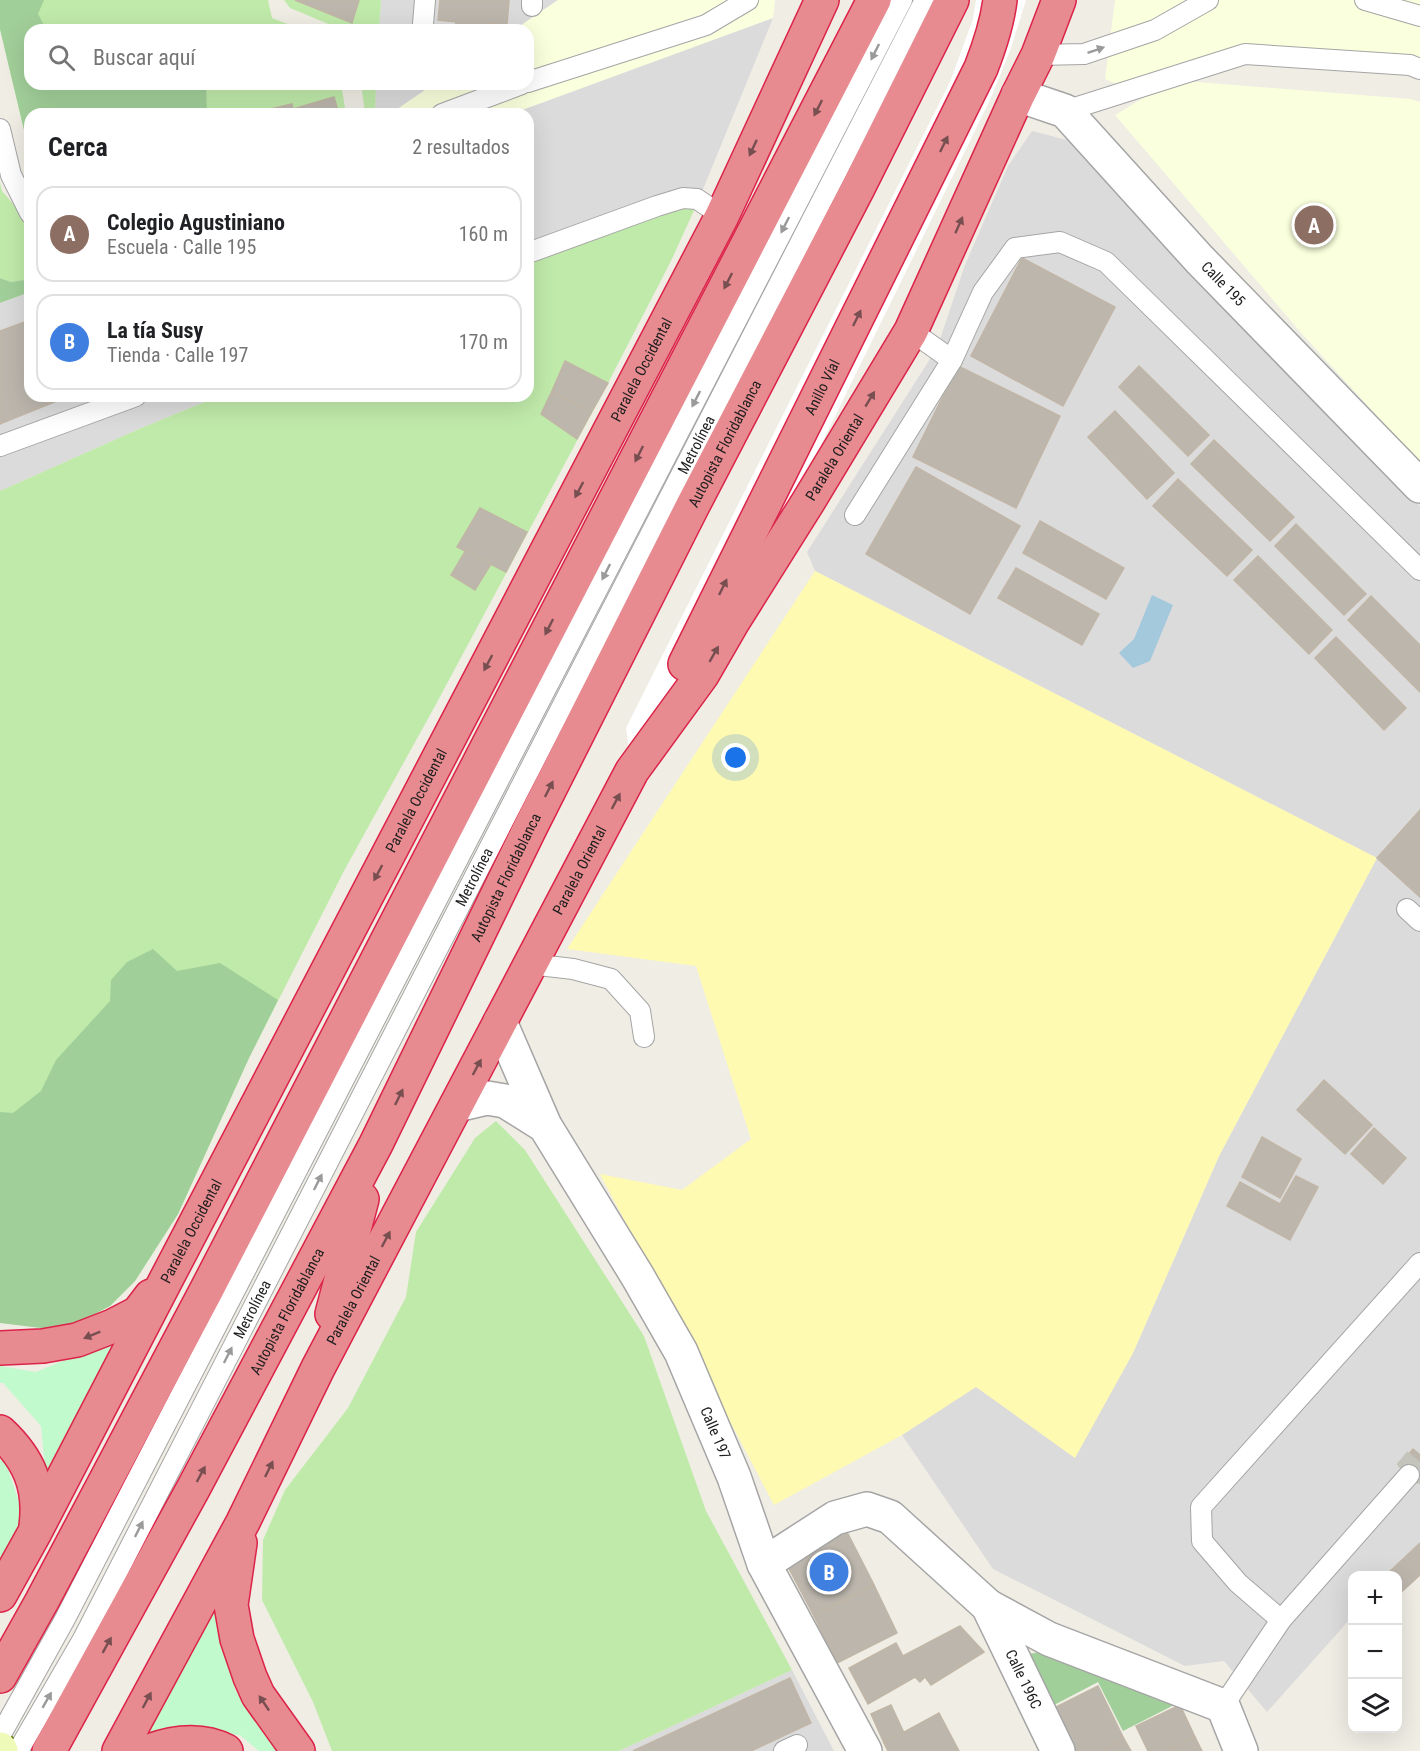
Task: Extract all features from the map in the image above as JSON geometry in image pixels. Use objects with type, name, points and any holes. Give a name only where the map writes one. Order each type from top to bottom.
[{"type":"highway","name":"Paralela Occidental","points":[[0,1595],[722,216],[822,0]]},
{"type":"highway","points":[[0,1676],[48,1591],[206,1291],[874,0]]},
{"type":"highway","name":"Autopista Floridablanca","points":[[49,1751],[193,1489],[376,1144],[535,817],[952,0]]},
{"type":"highway","name":"Anillo Víal","points":[[632,771],[973,86],[991,43],[998,19],[1000,0]]},
{"type":"highway","name":"Paralela Oriental","points":[[119,1751],[243,1522],[318,1368],[632,771],[702,675],[732,622],[808,502],[911,331],[1018,95],[1038,56],[1059,0]]},
{"type":"highway","points":[[318,1368],[376,1144]]},
{"type":"highway","points":[[0,1348],[59,1344],[105,1329],[138,1313],[169,1274]]},
{"type":"highway","points":[[0,1432],[21,1455],[35,1486],[38,1509],[35,1532]]},
{"type":"highway","points":[[243,1522],[231,1605],[237,1639],[258,1695],[298,1751]]},
{"type":"highway","points":[[149,1751],[172,1744],[196,1742],[226,1751]]},
{"type":"street","name":"Calle 195","points":[[1018,95],[1065,111],[1200,260],[1420,486]]},
{"type":"street","name":"Calle 197","points":[[500,1022],[545,1126],[638,1276],[681,1353],[734,1477],[764,1564],[865,1751]]},
{"type":"street","name":"Calle 197","points":[[457,1105],[487,1098],[505,1101],[545,1126]]},
{"type":"street","name":"Calle 196C","points":[[764,1564],[835,1518],[867,1509],[890,1517],[988,1606],[1049,1639],[1223,1706]]},
{"type":"street","name":"Calle 196C","points":[[988,1606],[1058,1751]]},
{"type":"street","points":[[1223,1706],[1241,1751]]},
{"type":"lane","points":[[423,24],[424,0]]},
{"type":"lane","points":[[534,80],[706,24],[748,0]]},
{"type":"lane","name":"Metrolínea","points":[[0,1736],[70,1608],[902,0]]},
{"type":"lane","name":"Metrolínea","points":[[18,1751],[83,1639],[925,0]]},
{"type":"lane","points":[[1038,56],[1084,54],[1155,30],[1208,0]]},
{"type":"lane","points":[[1365,0],[1420,16]]},
{"type":"lane","points":[[1065,111],[1245,54],[1410,65],[1420,69]]},
{"type":"lane","points":[[458,108],[506,90]]},
{"type":"lane","points":[[0,129],[11,175],[24,201]]},
{"type":"lane","points":[[534,251],[683,198],[697,199],[722,216]]},
{"type":"lane","points":[[855,515],[952,360],[983,292],[1015,248],[1060,242],[1106,262],[1420,570]]},
{"type":"lane","points":[[911,331],[952,360]]},
{"type":"lane","points":[[0,446],[120,402]]},
{"type":"lane","points":[[530,964],[573,969],[611,979],[640,1011],[644,1037]]},
{"type":"lane","points":[[1281,1620],[1238,1583],[1202,1541],[1201,1507],[1420,1263]]},
{"type":"lane","points":[[1223,1706],[1281,1620],[1410,1475]]},
{"type":"shaded area","points":[[381,0],[558,0],[523,24],[379,24]]},
{"type":"shaded area","points":[[558,0],[775,0],[773,18],[527,108],[399,108],[425,90],[534,90],[534,24],[523,24]]},
{"type":"shaded area","points":[[1115,0],[1420,0],[1420,69],[1245,54],[1130,90],[1105,79]]},
{"type":"shaded area","points":[[773,18],[697,204],[575,243],[534,262],[534,108],[527,108]]},
{"type":"shaded area","points":[[1173,80],[1411,99],[1420,102],[1420,463],[1303,335],[1115,115]]},
{"type":"shaded area","points":[[376,90],[425,90],[399,108],[375,108]]},
{"type":"shaded area","points":[[1032,131],[1067,140],[1420,506],[1420,1542],[1394,1571],[1348,1571],[1348,1621],[1267,1712],[1224,1661],[1185,1666],[993,1569],[902,1435],[976,1386],[1074,1457],[1133,1353],[1219,1156],[1377,858],[815,571],[807,552],[937,348],[965,265],[1008,166]]},
{"type":"shaded area","points":[[24,294],[24,402],[204,402],[0,491],[0,303]]},
{"type":"shaded area","points":[[792,1670],[834,1751],[619,1751]]},
{"type":"green space","points":[[0,0],[268,0],[272,18],[288,24],[24,24],[24,90],[342,90],[345,108],[24,108],[24,130],[0,29]]},
{"type":"green space","points":[[0,0],[44,0],[38,14],[43,24],[24,24],[24,90],[206,90],[207,108],[24,108],[24,130],[0,29]]},
{"type":"green space","points":[[284,0],[381,0],[379,24],[329,24],[290,8]]},
{"type":"green space","points":[[362,90],[376,90],[375,108],[364,108]]},
{"type":"green space","points":[[0,183],[2,191],[24,217],[24,280],[11,282],[0,278]]},
{"type":"green space","points":[[697,204],[671,261],[608,383],[345,869],[249,1058],[178,1214],[135,1281],[110,1306],[83,1320],[0,1323],[0,491],[204,402],[534,402],[534,262],[575,243],[638,220]]},
{"type":"green space","points":[[0,278],[11,282],[24,280],[24,294],[0,303]]},
{"type":"green space","points":[[153,949],[177,971],[220,963],[278,1000],[178,1214],[135,1281],[110,1306],[57,1330],[0,1323],[0,1112],[13,1113],[41,1091],[56,1060],[110,1001],[111,980],[127,962]]},
{"type":"green space","points":[[496,1121],[525,1150],[644,1336],[706,1511],[792,1670],[619,1751],[332,1751],[313,1702],[262,1600],[263,1540],[285,1490],[348,1408],[406,1297],[416,1232],[475,1138]]},
{"type":"green space","points":[[120,1343],[46,1478],[41,1426],[3,1383],[0,1383],[0,1366],[36,1372],[84,1352]]},
{"type":"green space","points":[[0,1459],[6,1463],[23,1514],[3,1564],[0,1566]]},
{"type":"green space","points":[[221,1594],[224,1637],[235,1690],[283,1751],[259,1751],[240,1735],[182,1733],[129,1750]]},
{"type":"green space","points":[[1059,1649],[1176,1704],[1123,1731],[1098,1682],[1033,1716],[1004,1658]]},
{"type":"sand","points":[[815,571],[1377,858],[1219,1156],[1133,1353],[1075,1458],[976,1387],[902,1435],[774,1505],[600,1174],[682,1190],[751,1139],[696,966],[567,949]]},
{"type":"water","points":[[1152,595],[1173,605],[1150,661],[1133,668],[1119,653],[1134,639]]},
{"type":"pier","points":[[976,0],[1026,0],[1011,48],[991,98],[818,451],[632,771],[626,728],[950,82],[973,19]]},
{"type":"building","points":[[295,0],[359,0],[352,23]]},
{"type":"building","points":[[440,0],[509,0],[507,24],[456,24],[456,22],[438,20]]},
{"type":"building","points":[[334,97],[337,108],[296,108]]},
{"type":"building","points":[[292,104],[293,108],[275,108]]},
{"type":"building","points":[[1022,258],[1115,307],[1063,406],[971,356]]},
{"type":"building","points":[[24,322],[24,402],[54,402],[0,424],[0,331]]},
{"type":"building","points":[[565,361],[608,383],[591,413],[552,391]]},
{"type":"building","points":[[958,366],[1060,416],[1016,508],[913,457]]},
{"type":"building","points":[[1139,366],[1209,435],[1188,456],[1119,387]]},
{"type":"building","points":[[552,391],[591,413],[577,439],[541,414]]},
{"type":"building","points":[[1115,411],[1174,473],[1147,499],[1088,437]]},
{"type":"building","points":[[1214,440],[1294,517],[1270,541],[1191,464]]},
{"type":"building","points":[[916,467],[1020,526],[970,614],[866,554]]},
{"type":"building","points":[[1178,479],[1252,550],[1227,576],[1153,506]]},
{"type":"building","points":[[480,508],[527,532],[506,572],[457,547]]},
{"type":"building","points":[[1040,521],[1124,568],[1106,599],[1023,553]]},
{"type":"building","points":[[1296,524],[1366,594],[1344,615],[1275,546]]},
{"type":"building","points":[[466,550],[491,564],[475,590],[451,575]]},
{"type":"building","points":[[1258,556],[1332,630],[1309,654],[1234,580]]},
{"type":"building","points":[[1016,568],[1099,614],[1082,645],[998,598]]},
{"type":"building","points":[[1371,596],[1420,645],[1420,692],[1348,620]]},
{"type":"building","points":[[1336,637],[1406,708],[1384,730],[1315,658]]},
{"type":"building","points":[[1420,810],[1420,897],[1377,858]]},
{"type":"building","points":[[1324,1080],[1372,1125],[1345,1154],[1297,1110]]},
{"type":"building","points":[[1374,1128],[1406,1158],[1383,1184],[1351,1154]]},
{"type":"building","points":[[1262,1137],[1301,1159],[1280,1198],[1242,1177]]},
{"type":"building","points":[[1296,1176],[1318,1187],[1290,1240],[1227,1206],[1240,1182],[1280,1204]]},
{"type":"building","points":[[1413,1449],[1420,1455],[1420,1481],[1418,1483],[1399,1466]]},
{"type":"building","points":[[844,1526],[874,1585],[814,1616],[784,1559]]},
{"type":"building","points":[[1420,1543],[1420,1575],[1402,1591],[1402,1571],[1390,1571]]},
{"type":"building","points":[[874,1585],[897,1633],[837,1663],[814,1616]]},
{"type":"building","points":[[960,1626],[984,1652],[931,1685],[925,1677],[920,1682],[915,1677],[868,1704],[849,1668],[896,1643],[903,1656]]},
{"type":"building","points":[[790,1678],[811,1723],[751,1751],[633,1751]]},
{"type":"building","points":[[1098,1686],[1124,1739],[1103,1751],[1065,1751],[1044,1713]]},
{"type":"building","points":[[891,1705],[904,1733],[884,1743],[871,1714]]},
{"type":"building","points":[[1180,1705],[1195,1737],[1167,1751],[1148,1751],[1136,1726]]},
{"type":"building","points":[[939,1713],[959,1751],[888,1751],[884,1743]]},
{"type":"building","points":[[1195,1737],[1202,1751],[1167,1751]]},
{"type":"building","points":[[1124,1739],[1131,1751],[1103,1751]]},
{"type":"tunnel","points":[[1409,1475],[1420,1462]]},
{"type":"place","name":"Colegio Agustiniano","points":[[1314,225]]},
{"type":"place","name":"La tía Susy","points":[[829,1572]]}]
